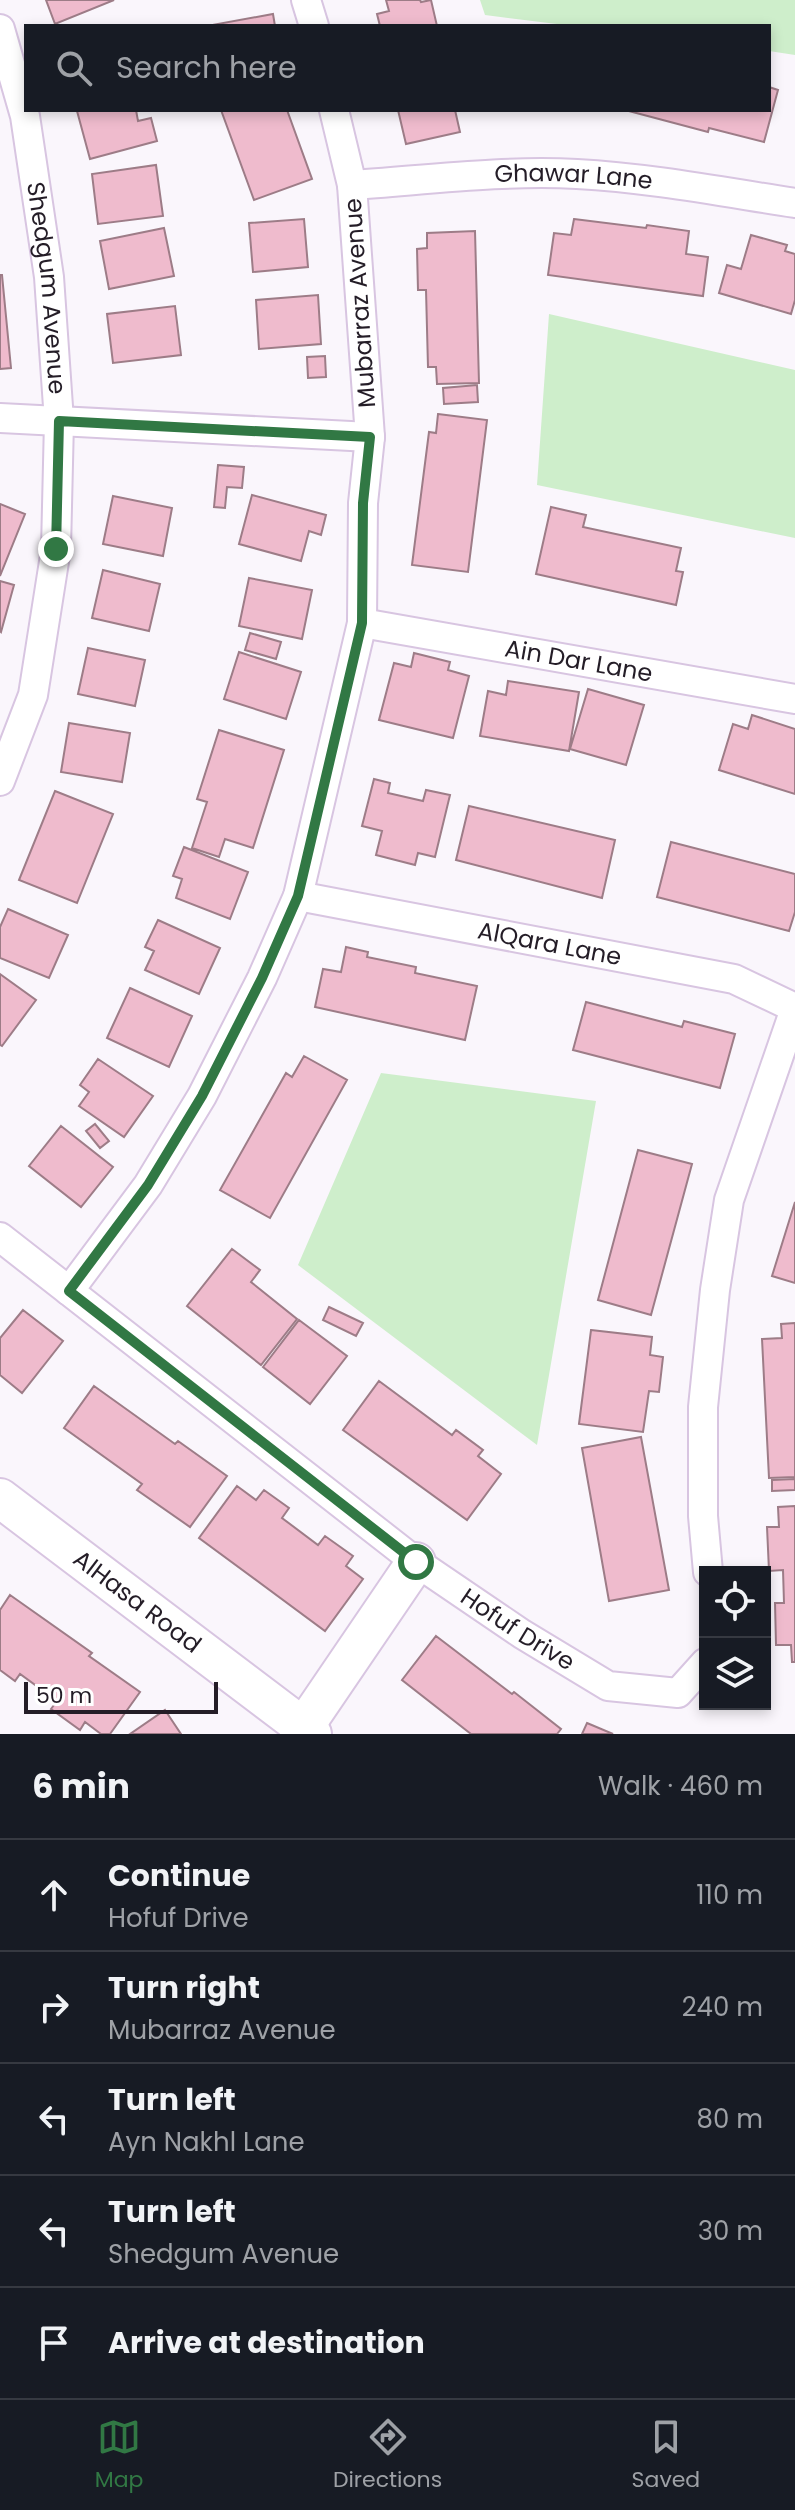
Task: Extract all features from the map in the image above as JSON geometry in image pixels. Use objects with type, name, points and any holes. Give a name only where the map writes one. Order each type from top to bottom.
[{"type":"main road","name":"AlHasa Road","points":[[2,1504],[305,1732]]},
{"type":"main road","points":[[305,1732],[416,1562]]},
{"type":"street","points":[[306,0],[313,24]]},
{"type":"street","name":"Shedgum Avenue","points":[[0,29],[25,116],[49,277],[59,421],[56,549],[33,695],[0,781]]},
{"type":"street","name":"Mubarraz Avenue","points":[[69,1291],[148,1185],[202,1096],[262,978],[298,896],[362,623],[363,503],[370,437],[352,185],[334,112]]},
{"type":"street","name":"Ghawar Lane","points":[[352,185],[484,175],[576,174],[680,185],[795,203]]},
{"type":"street","points":[[0,418],[370,437]]},
{"type":"street","name":"Ain Dar Lane","points":[[362,623],[795,699]]},
{"type":"street","name":"AlQara Lane","points":[[298,896],[734,979],[795,1009]]},
{"type":"street","points":[[707,1566],[703,1516],[703,1407],[715,1290],[729,1200],[795,1009]]},
{"type":"street","name":"Hofuf Drive","points":[[0,1237],[416,1562],[522,1634],[608,1686],[678,1693],[699,1670]]},
{"type":"green space","points":[[480,0],[795,0],[795,55],[771,51],[771,24],[557,24],[485,15]]},
{"type":"green space","points":[[549,314],[795,370],[795,538],[537,485]]},
{"type":"green space","points":[[381,1073],[596,1101],[537,1445],[298,1265]]},
{"type":"building","points":[[46,0],[114,0],[55,24]]},
{"type":"building","points":[[386,0],[431,0],[437,24],[380,24],[377,14],[389,11]]},
{"type":"building","points":[[273,14],[275,24],[218,24]]},
{"type":"building","points":[[771,88],[778,90],[764,142],[709,128],[708,132],[633,112],[771,112]]},
{"type":"building","points":[[77,112],[136,112],[138,121],[151,118],[157,141],[90,159]]},
{"type":"building","points":[[222,112],[288,112],[312,179],[254,200]]},
{"type":"building","points":[[398,112],[455,112],[460,132],[406,144]]},
{"type":"building","points":[[156,165],[163,216],[98,224],[92,174]]},
{"type":"building","points":[[304,219],[308,267],[253,272],[249,223]]},
{"type":"building","points":[[574,219],[689,231],[686,254],[708,257],[703,296],[548,275],[554,233],[571,235]]},
{"type":"building","points":[[164,228],[174,276],[109,289],[100,241]]},
{"type":"building","points":[[475,231],[479,383],[437,384],[436,367],[428,367],[426,290],[418,290],[417,249],[427,248],[427,233]]},
{"type":"building","points":[[751,235],[787,245],[785,251],[795,254],[795,300],[791,314],[719,293],[727,265],[741,269]]},
{"type":"building","points":[[0,275],[11,368],[0,369]]},
{"type":"building","points":[[318,295],[321,344],[259,349],[256,300]]},
{"type":"building","points":[[175,306],[181,355],[113,363],[107,314]]},
{"type":"building","points":[[325,356],[326,377],[308,378],[307,357]]},
{"type":"building","points":[[477,385],[478,402],[444,404],[443,388]]},
{"type":"building","points":[[438,414],[487,420],[468,572],[412,565],[429,432],[436,433]]},
{"type":"building","points":[[218,465],[244,467],[242,488],[227,487],[225,508],[214,507]]},
{"type":"building","points":[[252,495],[326,515],[321,535],[309,531],[301,561],[239,544]]},
{"type":"building","points":[[113,496],[172,508],[163,556],[103,544]]},
{"type":"building","points":[[0,504],[25,514],[0,576]]},
{"type":"building","points":[[551,507],[586,515],[583,527],[681,548],[676,571],[683,572],[676,605],[536,574]]},
{"type":"building","points":[[103,570],[160,584],[149,631],[92,618]]},
{"type":"building","points":[[249,578],[312,590],[302,639],[239,626]]},
{"type":"building","points":[[0,581],[14,585],[1,632],[0,631]]},
{"type":"building","points":[[250,633],[281,642],[276,659],[245,650]]},
{"type":"building","points":[[88,648],[145,660],[135,706],[78,694]]},
{"type":"building","points":[[239,652],[301,672],[286,719],[224,699]]},
{"type":"building","points":[[414,653],[450,662],[448,670],[469,676],[453,738],[379,720],[394,663],[411,667]]},
{"type":"building","points":[[508,681],[579,692],[569,751],[480,736],[488,691],[506,695]]},
{"type":"building","points":[[588,689],[644,705],[626,765],[570,749]]},
{"type":"building","points":[[752,715],[795,729],[795,794],[719,770],[733,724],[748,729]]},
{"type":"building","points":[[69,723],[130,733],[122,782],[61,772]]},
{"type":"building","points":[[219,730],[284,750],[253,848],[225,839],[219,857],[192,848],[207,802],[197,799]]},
{"type":"building","points":[[374,779],[390,783],[388,793],[423,801],[426,790],[450,795],[435,857],[418,853],[415,865],[376,855],[382,831],[362,826]]},
{"type":"building","points":[[55,791],[113,814],[77,903],[19,880]]},
{"type":"building","points":[[469,806],[615,840],[602,898],[456,860]]},
{"type":"building","points":[[671,842],[795,874],[795,912],[789,931],[657,897]]},
{"type":"building","points":[[184,847],[248,872],[230,919],[176,898],[182,879],[173,876]]},
{"type":"building","points":[[8,909],[68,935],[49,978],[0,958],[0,927]]},
{"type":"building","points":[[158,920],[220,948],[199,994],[145,970],[154,951],[145,947]]},
{"type":"building","points":[[346,947],[368,952],[367,957],[416,967],[415,973],[477,986],[465,1040],[315,1007],[323,969],[341,972]]},
{"type":"building","points":[[0,974],[36,1000],[2,1046],[0,1045]]},
{"type":"building","points":[[130,988],[192,1016],[169,1067],[107,1038]]},
{"type":"building","points":[[586,1002],[682,1027],[684,1021],[735,1034],[720,1088],[573,1050]]},
{"type":"building","points":[[304,1056],[347,1080],[270,1218],[220,1190],[286,1073],[292,1077]]},
{"type":"building","points":[[98,1059],[153,1096],[124,1137],[79,1106],[89,1092],[80,1085]]},
{"type":"building","points":[[95,1124],[109,1141],[100,1148],[86,1131]]},
{"type":"building","points":[[61,1126],[113,1167],[81,1207],[29,1166]]},
{"type":"building","points":[[638,1150],[692,1164],[651,1315],[598,1300]]},
{"type":"building","points":[[795,1202],[795,1283],[772,1276]]},
{"type":"building","points":[[232,1249],[260,1270],[251,1282],[297,1319],[261,1365],[187,1306]]},
{"type":"building","points":[[329,1307],[363,1323],[356,1336],[323,1320]]},
{"type":"building","points":[[23,1310],[63,1341],[22,1393],[0,1375],[0,1338]]},
{"type":"building","points":[[299,1320],[347,1356],[310,1404],[263,1367]]},
{"type":"building","points":[[795,1323],[795,1477],[769,1478],[762,1339],[782,1338],[781,1324]]},
{"type":"building","points":[[591,1330],[652,1337],[650,1355],[663,1357],[659,1392],[649,1391],[643,1432],[579,1424]]},
{"type":"building","points":[[379,1381],[452,1435],[456,1430],[483,1450],[478,1456],[501,1474],[467,1520],[343,1430]]},
{"type":"building","points":[[94,1386],[175,1444],[178,1441],[227,1476],[190,1527],[137,1490],[142,1484],[64,1428]]},
{"type":"building","points":[[641,1437],[669,1590],[609,1601],[582,1448]]},
{"type":"building","points":[[795,1479],[795,1490],[772,1491],[772,1480]]},
{"type":"building","points":[[237,1486],[256,1500],[264,1490],[289,1508],[282,1518],[318,1545],[325,1536],[353,1556],[346,1566],[363,1579],[325,1631],[199,1538]]},
{"type":"building","points":[[795,1506],[795,1662],[792,1662],[791,1645],[776,1645],[775,1603],[784,1603],[783,1570],[771,1571],[769,1566],[767,1527],[779,1527],[778,1507]]},
{"type":"building","points":[[10,1595],[92,1653],[89,1656],[140,1692],[110,1734],[101,1734],[85,1722],[80,1730],[51,1709],[57,1701],[20,1674],[15,1681],[0,1670],[0,1610]]},
{"type":"building","points":[[436,1636],[561,1729],[557,1734],[471,1734],[402,1680]]},
{"type":"building","points":[[165,1710],[181,1734],[130,1734]]},
{"type":"building","points":[[587,1723],[613,1734],[582,1734]]},
{"type":"route","points":[[56,549],[59,421],[370,437],[363,503],[362,623],[298,896],[262,978],[202,1096],[148,1185],[69,1291],[416,1562]]}]
